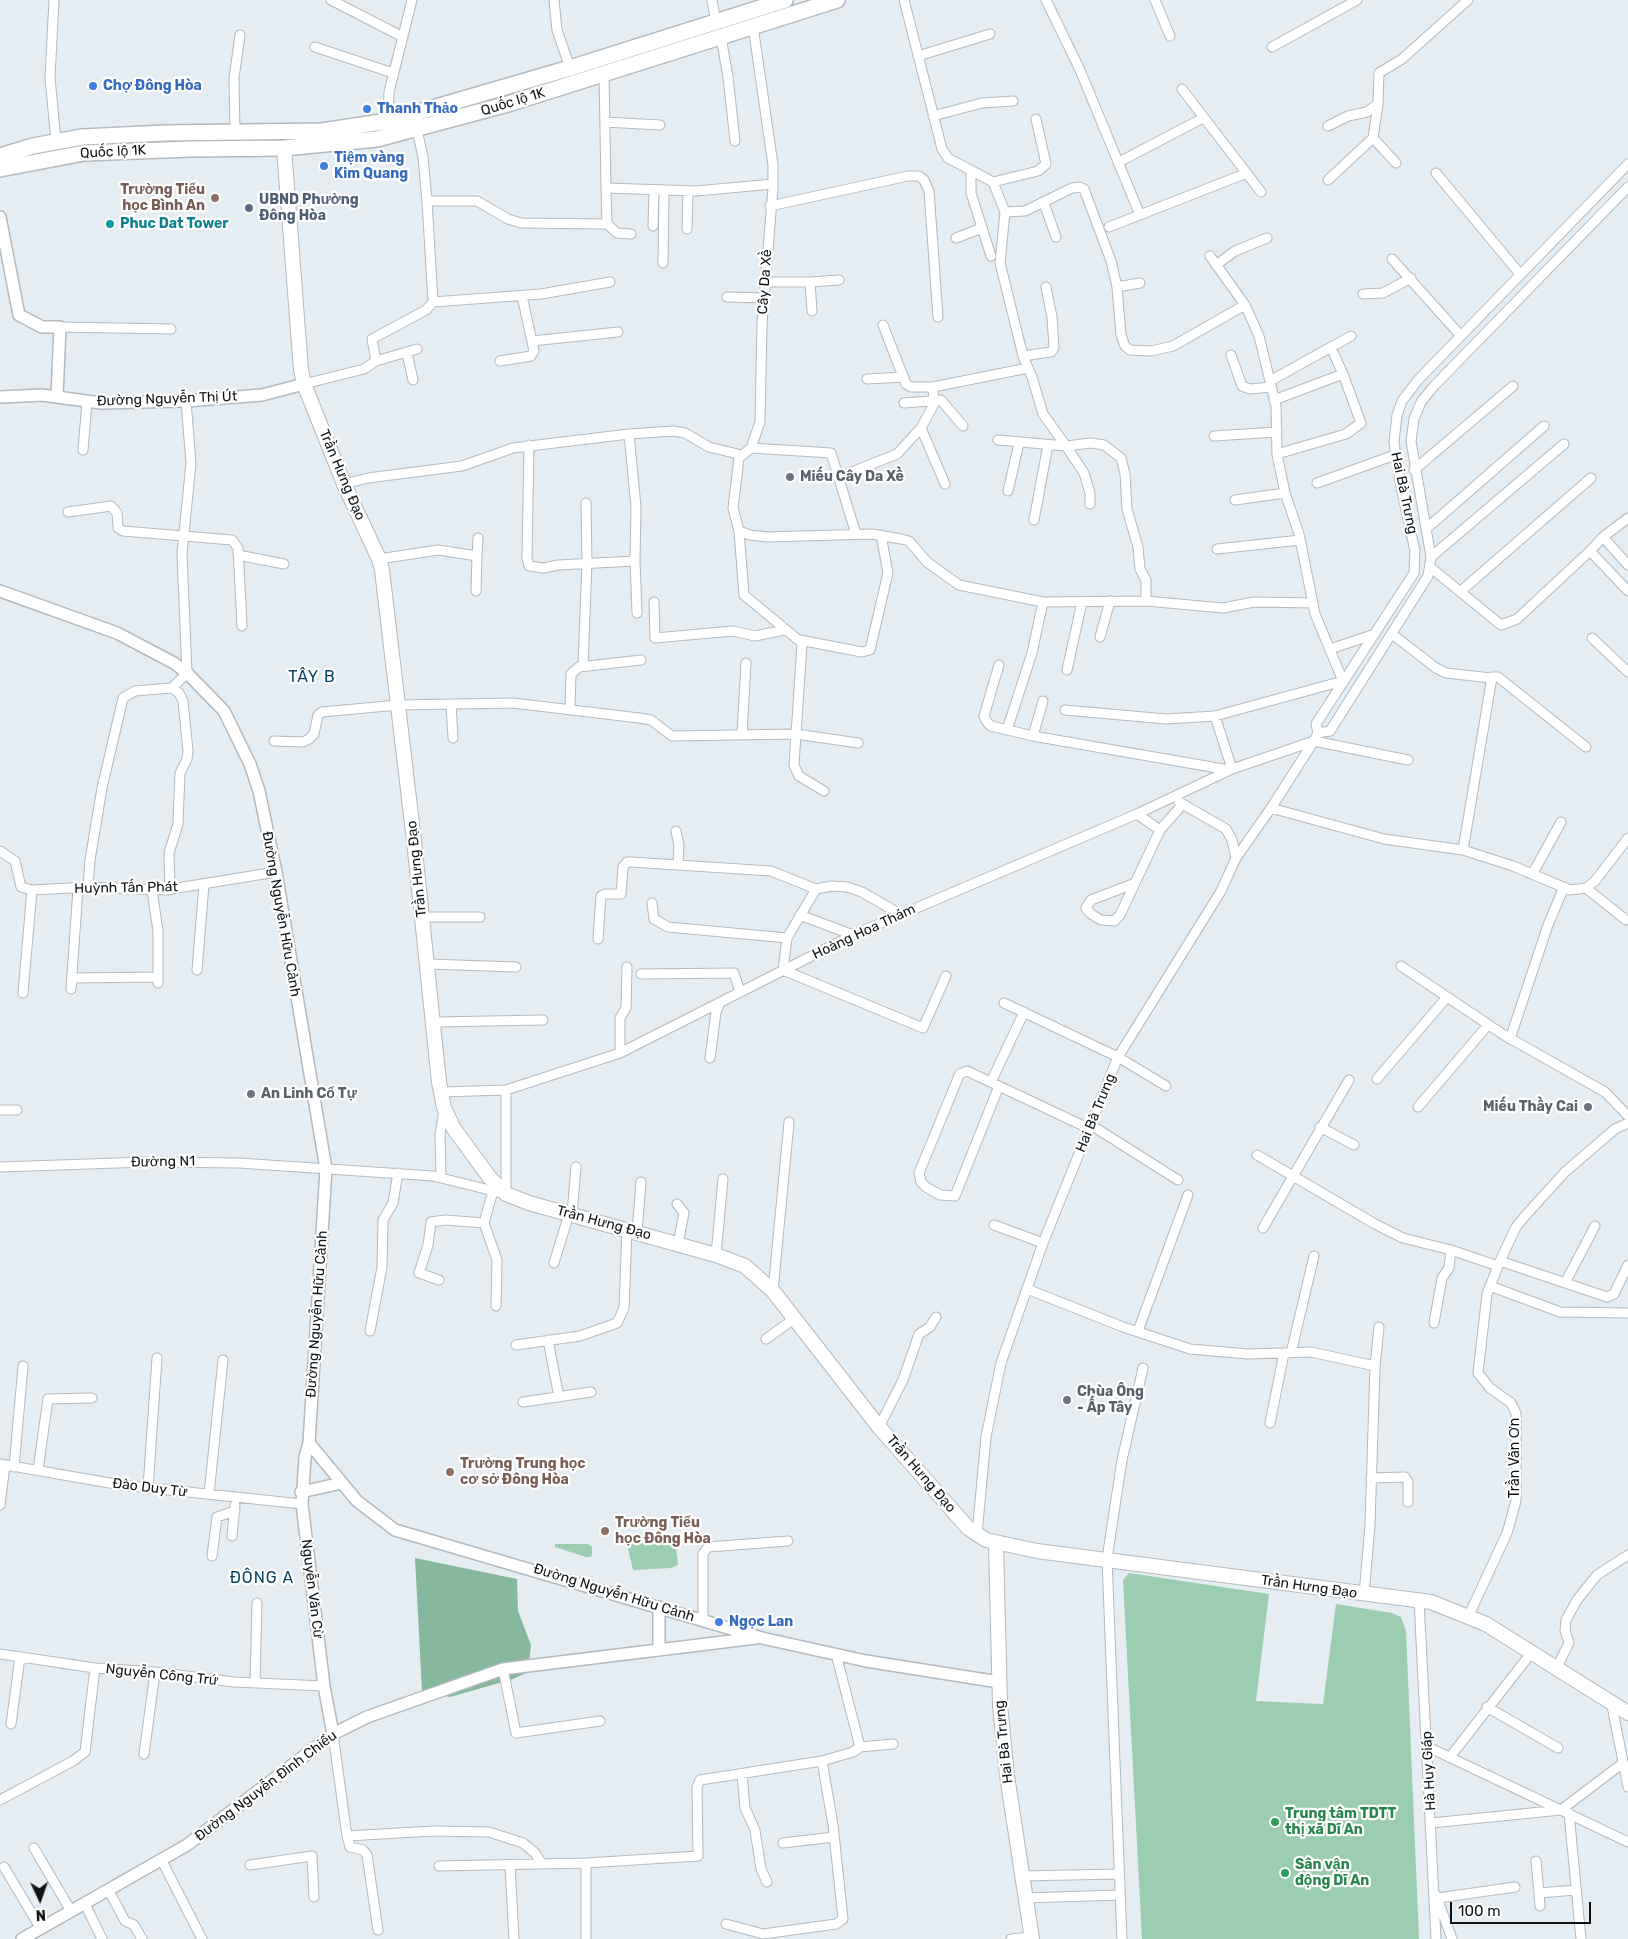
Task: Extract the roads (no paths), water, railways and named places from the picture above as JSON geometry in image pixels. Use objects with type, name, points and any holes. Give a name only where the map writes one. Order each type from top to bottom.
[{"type":"main road","name":"Quốc lộ 1K","points":[[0,156],[56,141],[126,134],[235,131],[283,133],[322,131],[388,121],[570,68],[785,0]]},
{"type":"main road","name":"Quốc lộ 1K","points":[[0,169],[84,153],[284,148],[347,143],[391,136],[417,130],[604,74],[837,0]]},
{"type":"main road","points":[[388,121],[391,136]]},
{"type":"main road","points":[[283,133],[284,148]]},
{"type":"main road","points":[[56,141],[58,157]]},
{"type":"main road","name":"Trần Hưng Đạo","points":[[284,148],[298,358],[304,384],[344,484],[379,559],[398,705],[444,1108],[454,1129],[499,1193],[632,1230],[716,1255],[745,1266],[773,1291],[879,1427],[968,1528],[996,1544],[1364,1595],[1419,1600],[1469,1616],[1557,1667],[1628,1713]]},
{"type":"main road","name":"Hai Bà Trưng","points":[[996,1544],[998,1682],[1007,1776],[1031,1938]]},
{"type":"street","points":[[54,0],[50,78],[56,141]]},
{"type":"street","points":[[331,0],[402,37]]},
{"type":"street","points":[[388,121],[389,92],[412,0]]},
{"type":"street","points":[[554,0],[557,30],[570,68]]},
{"type":"street","points":[[712,0],[716,22]]},
{"type":"street","points":[[904,0],[942,148],[948,158],[993,182],[1005,212],[1000,263],[1023,356],[1043,414],[1084,473],[1090,493],[1090,504]]},
{"type":"street","points":[[1046,0],[1080,70],[1120,162],[1140,216]]},
{"type":"street","points":[[1155,0],[1170,36]]},
{"type":"street","points":[[1272,47],[1357,0]]},
{"type":"street","points":[[1328,180],[1373,138],[1378,104],[1379,73],[1402,59],[1468,0]]},
{"type":"street","name":"Cây Da Xề","points":[[751,448],[760,422],[764,298],[773,184],[773,165],[753,26]]},
{"type":"street","points":[[235,131],[234,78],[240,34]]},
{"type":"street","points":[[918,56],[990,34]]},
{"type":"street","points":[[721,37],[728,77],[735,141]]},
{"type":"street","points":[[315,47],[393,73]]},
{"type":"street","points":[[604,74],[607,224]]},
{"type":"street","points":[[1182,89],[1261,192]]},
{"type":"street","points":[[933,116],[982,103],[1013,101]]},
{"type":"street","points":[[1328,126],[1348,116],[1367,112],[1378,104]]},
{"type":"street","points":[[1120,162],[1203,118]]},
{"type":"street","points":[[993,182],[1038,171],[1046,164],[1036,119]]},
{"type":"street","points":[[605,122],[660,125]]},
{"type":"street","points":[[376,360],[372,339],[426,310],[433,302],[423,157],[417,130]]},
{"type":"street","points":[[1373,138],[1396,162]]},
{"type":"street","name":"Hai Bà Trưng","points":[[977,1534],[989,1420],[1001,1362],[1043,1243],[1118,1057],[1221,891],[1236,858],[1271,808],[1316,737],[1316,724],[1342,681],[1406,588],[1416,563],[1413,538],[1395,455],[1395,429],[1402,401],[1414,384],[1628,164]]},
{"type":"street","points":[[971,170],[971,193],[990,256]]},
{"type":"street","points":[[1109,227],[1247,173]]},
{"type":"street","points":[[1436,174],[1520,274]]},
{"type":"street","points":[[770,206],[908,176],[919,176],[924,180],[929,191],[938,317]]},
{"type":"street","points":[[606,188],[688,190],[773,184]]},
{"type":"street","points":[[1005,212],[1025,210],[1044,203],[1072,188],[1079,187],[1084,189],[1111,262],[1117,287],[1121,335],[1125,346],[1130,350],[1138,352],[1173,346],[1245,305]]},
{"type":"street","name":"Hai Bà Trưng","points":[[1316,737],[1330,731],[1424,583],[1430,567],[1431,556],[1414,470],[1411,432],[1421,402],[1434,386],[1628,187]]},
{"type":"street","points":[[653,226],[654,190]]},
{"type":"street","points":[[663,263],[664,190]]},
{"type":"street","points":[[687,229],[688,190]]},
{"type":"street","points":[[427,201],[476,201],[508,219],[521,223],[607,224],[617,232],[632,234]]},
{"type":"street","points":[[1044,203],[1056,237]]},
{"type":"street","points":[[0,217],[19,316],[42,327],[171,329]]},
{"type":"street","points":[[956,238],[982,228]]},
{"type":"street","points":[[1216,265],[1235,251],[1267,238]]},
{"type":"street","points":[[1065,710],[1166,719],[1215,716],[1342,681],[1313,602],[1300,540],[1285,493],[1278,454],[1274,400],[1259,336],[1245,305],[1210,256]]},
{"type":"street","points":[[1392,258],[1461,336]]},
{"type":"street","points":[[1363,294],[1383,293],[1411,278]]},
{"type":"street","points":[[765,282],[839,280]]},
{"type":"street","points":[[433,302],[522,296],[610,282]]},
{"type":"street","points":[[810,282],[812,311]]},
{"type":"street","points":[[1117,287],[1140,283]]},
{"type":"street","points":[[1023,356],[1051,352],[1054,348],[1052,317],[1046,287]]},
{"type":"street","points":[[500,361],[530,356],[534,351],[522,296]]},
{"type":"street","points":[[727,296],[764,298]]},
{"type":"street","points":[[883,325],[906,384],[911,387],[933,387],[1028,368]]},
{"type":"street","points":[[57,396],[60,327]]},
{"type":"street","points":[[532,341],[618,332]]},
{"type":"street","points":[[1231,355],[1242,386],[1250,389],[1270,384],[1351,336]]},
{"type":"street","points":[[304,384],[364,369],[376,360],[417,349]]},
{"type":"street","points":[[407,353],[413,380]]},
{"type":"street","points":[[1278,454],[1346,434],[1361,423],[1334,354]]},
{"type":"street","points":[[1274,400],[1343,374]]},
{"type":"street","points":[[867,379],[904,377]]},
{"type":"street","name":"Đường Nguyễn Thị Út","points":[[0,396],[32,394],[57,396],[87,402],[186,401],[262,395],[304,384]]},
{"type":"street","points":[[1414,470],[1513,386]]},
{"type":"street","points":[[840,477],[897,454],[921,428],[932,410],[935,399],[933,387]]},
{"type":"street","points":[[904,403],[935,399],[943,401],[963,426]]},
{"type":"street","points":[[172,688],[187,673],[183,535],[191,463],[186,401]]},
{"type":"street","points":[[83,450],[87,402]]},
{"type":"street","points":[[1426,529],[1544,426]]},
{"type":"street","points":[[921,428],[946,484]]},
{"type":"street","points":[[1214,436],[1277,432]]},
{"type":"street","points":[[344,484],[368,478],[462,466],[501,452],[529,445],[629,434],[684,433],[709,447],[742,455]]},
{"type":"street","points":[[629,434],[636,507],[635,561],[637,613]]},
{"type":"street","points":[[998,440],[1066,446],[1090,443],[1104,445],[1121,458],[1125,474],[1127,509],[1138,547],[1140,569],[1146,580],[1146,601]]},
{"type":"street","points":[[1008,491],[1019,443]]},
{"type":"street","points":[[1431,556],[1564,444]]},
{"type":"street","points":[[529,445],[529,566],[544,568],[558,565],[635,561]]},
{"type":"street","points":[[1034,520],[1048,445]]},
{"type":"street","points":[[856,534],[840,477],[828,452],[751,448],[742,455],[736,471],[733,498],[739,530],[744,594],[784,630],[800,640],[862,652],[870,650],[888,573],[881,535]]},
{"type":"street","points":[[1317,482],[1395,455]]},
{"type":"street","points":[[1461,590],[1591,478]]},
{"type":"street","points":[[1235,500],[1285,493]]},
{"type":"street","points":[[583,666],[587,563],[586,503]]},
{"type":"street","points":[[68,512],[111,506],[117,514],[118,528],[123,531],[232,540],[236,543],[238,555],[242,626]]},
{"type":"street","points":[[1430,567],[1461,590],[1494,622],[1501,625],[1509,624],[1603,537],[1628,518]]},
{"type":"street","points":[[739,530],[750,535],[775,537],[856,534],[881,535],[908,541],[927,562],[959,585],[1043,602],[1146,601],[1223,608],[1254,602],[1313,602]]},
{"type":"street","points":[[1603,537],[1628,565]]},
{"type":"street","points":[[476,591],[478,538]]},
{"type":"street","points":[[1217,549],[1300,540]]},
{"type":"street","points":[[379,559],[438,550],[477,556]]},
{"type":"street","points":[[1590,551],[1628,591]]},
{"type":"street","points":[[238,555],[284,564]]},
{"type":"street","name":"Đường Nguyễn Hữu Cảnh","points":[[0,591],[117,633],[174,663],[187,673],[224,710],[239,739],[259,791],[276,872],[326,1169],[309,1443],[357,1500],[395,1530],[762,1638],[866,1661],[998,1682]]},
{"type":"street","points":[[1100,637],[1110,601]]},
{"type":"street","points":[[654,602],[655,638],[733,631],[755,636],[784,630]]},
{"type":"street","points":[[1007,730],[1032,653],[1043,602]]},
{"type":"street","points":[[1067,670],[1082,602]]},
{"type":"street","points":[[1330,649],[1375,634]]},
{"type":"street","points":[[1392,634],[1436,668],[1446,673],[1491,678],[1495,676],[1586,747]]},
{"type":"street","points":[[1592,638],[1628,672]]},
{"type":"street","points":[[800,640],[802,649],[795,771],[799,776],[824,790]]},
{"type":"street","points":[[570,709],[571,674],[579,667],[641,660]]},
{"type":"street","points":[[742,734],[746,663]]},
{"type":"street","points":[[998,665],[984,716],[992,726],[1007,730],[1231,769],[1215,716]]},
{"type":"street","points":[[1463,850],[1488,712],[1491,678]]},
{"type":"street","points":[[71,989],[83,888],[90,860],[102,788],[123,698],[135,691],[172,688],[179,693],[183,701],[188,750],[187,758],[180,773],[178,824],[169,853],[170,890]]},
{"type":"street","points":[[1034,736],[1043,702]]},
{"type":"street","points":[[274,741],[304,742],[309,739],[314,734],[318,715],[322,712],[398,705],[513,703],[651,720],[672,736],[796,734],[858,743]]},
{"type":"street","points":[[452,704],[453,738]]},
{"type":"street","points":[[1316,737],[1408,760]]},
{"type":"street","name":"Hoàng Hoa Thám","points":[[442,1092],[506,1090],[620,1053],[783,970],[900,914],[1137,814],[1231,769],[1284,752],[1316,737]]},
{"type":"street","points":[[1284,752],[1295,761],[1298,767]]},
{"type":"street","points":[[1172,798],[1226,829],[1232,840],[1236,858]]},
{"type":"street","points":[[1133,884],[1091,900],[1086,908],[1090,914],[1101,920],[1114,921],[1120,915],[1160,830],[1182,805]]},
{"type":"street","points":[[1271,808],[1384,839],[1463,850],[1533,873],[1570,890],[1586,888],[1595,881],[1628,838]]},
{"type":"street","points":[[1137,814],[1160,830]]},
{"type":"street","points":[[1533,873],[1561,822]]},
{"type":"street","points":[[676,831],[679,845],[678,866]]},
{"type":"street","points":[[0,851],[15,861],[21,887],[32,890],[24,993]]},
{"type":"street","points":[[598,939],[601,896],[605,894],[621,894],[624,864],[631,862],[772,871],[816,889],[832,886],[847,887],[862,892],[900,914]]},
{"type":"street","name":"Huỳnh Tấn Phát","points":[[32,890],[83,888],[170,890],[276,872]]},
{"type":"street","points":[[197,970],[204,885]]},
{"type":"street","points":[[1510,1039],[1548,925],[1564,887]]},
{"type":"street","points":[[1586,888],[1626,920]]},
{"type":"street","points":[[816,889],[787,938],[783,970],[922,1028],[946,976]]},
{"type":"street","points":[[72,978],[158,980],[158,931],[152,890]]},
{"type":"street","points":[[652,903],[654,919],[668,927],[787,938]]},
{"type":"street","points":[[800,914],[853,936]]},
{"type":"street","points":[[422,917],[480,917]]},
{"type":"street","points":[[428,964],[516,967]]},
{"type":"street","points":[[1401,966],[1510,1039],[1605,1092],[1628,1116]]},
{"type":"street","points":[[620,1053],[620,1018],[626,1008],[627,967]]},
{"type":"street","points":[[641,974],[734,973],[740,992]]},
{"type":"street","points":[[1377,1079],[1447,997]]},
{"type":"street","points":[[710,1058],[716,1012],[720,1003]]},
{"type":"street","points":[[1004,1003],[1118,1057],[1166,1086]]},
{"type":"street","points":[[1024,1012],[995,1084],[956,1192],[952,1197],[940,1195],[921,1182],[919,1173],[958,1078],[960,1074],[967,1071],[995,1084],[1091,1127],[1178,1180]]},
{"type":"street","points":[[434,1022],[543,1020]]},
{"type":"street","points":[[1418,1107],[1488,1025]]},
{"type":"street","points":[[1263,1228],[1349,1080]]},
{"type":"street","points":[[496,1306],[497,1260],[484,1223],[499,1193],[506,1090]]},
{"type":"street","points":[[441,1178],[440,1134],[444,1108]]},
{"type":"street","points":[[0,1110],[17,1110]]},
{"type":"street","points":[[773,1291],[789,1122]]},
{"type":"street","name":"Trần Văn Ơn","points":[[1469,1616],[1507,1533],[1516,1501],[1516,1413],[1511,1403],[1490,1388],[1478,1373],[1481,1334],[1490,1286],[1516,1227],[1565,1172],[1615,1129],[1628,1123]]},
{"type":"street","points":[[1320,1127],[1354,1145]]},
{"type":"street","points":[[1257,1155],[1375,1224],[1403,1238],[1499,1263],[1607,1297],[1612,1297],[1628,1265]]},
{"type":"street","name":"Đường N1","points":[[0,1167],[210,1162],[398,1173],[441,1178],[499,1193]]},
{"type":"street","points":[[554,1263],[571,1214],[576,1167]]},
{"type":"street","points":[[370,1330],[382,1267],[383,1220],[392,1202],[398,1173]]},
{"type":"street","points":[[716,1255],[723,1180]]},
{"type":"street","points":[[516,1345],[588,1333],[617,1323],[622,1316],[624,1308],[632,1230],[641,1182]]},
{"type":"street","points":[[1138,1331],[1188,1195]]},
{"type":"street","points":[[677,1204],[684,1213],[678,1244]]},
{"type":"street","points":[[439,1280],[419,1273],[428,1245],[431,1222],[445,1220],[484,1223]]},
{"type":"street","points":[[994,1225],[1043,1243]]},
{"type":"street","points":[[1565,1283],[1595,1226]]},
{"type":"street","points":[[1434,1323],[1442,1278],[1449,1268],[1451,1250]]},
{"type":"street","points":[[1270,1423],[1314,1256]]},
{"type":"street","points":[[1490,1286],[1560,1312],[1628,1313]]},
{"type":"street","points":[[1027,1289],[1190,1349],[1248,1354],[1311,1352],[1375,1366]]},
{"type":"street","points":[[879,1427],[903,1380],[919,1334],[930,1327],[936,1317]]},
{"type":"street","points":[[766,1339],[795,1318]]},
{"type":"street","points":[[1364,1595],[1370,1525],[1375,1366],[1380,1327]]},
{"type":"street","points":[[548,1340],[559,1397]]},
{"type":"street","points":[[148,1488],[157,1358]]},
{"type":"street","points":[[208,1494],[223,1360]]},
{"type":"street","points":[[0,1505],[23,1366]]},
{"type":"street","points":[[1122,1939],[1108,1559],[1122,1460],[1143,1368]]},
{"type":"street","points":[[523,1402],[591,1392]]},
{"type":"street","points":[[38,1470],[48,1398],[92,1398]]},
{"type":"street","name":"Nguyễn Văn Cừ","points":[[309,1443],[301,1498],[324,1686],[334,1734]]},
{"type":"street","name":"Đào Duy Từ","points":[[6,1465],[148,1488],[236,1497],[301,1498]]},
{"type":"street","points":[[1371,1478],[1405,1477],[1408,1482],[1408,1502]]},
{"type":"street","points":[[301,1498],[342,1483]]},
{"type":"street","points":[[232,1536],[236,1497]]},
{"type":"street","points":[[212,1556],[217,1517],[235,1510]]},
{"type":"street","points":[[702,1619],[703,1554],[708,1547],[788,1541]]},
{"type":"street","points":[[1557,1667],[1569,1642],[1565,1630],[1566,1620],[1577,1600],[1597,1575],[1628,1554]]},
{"type":"street","name":"Hà Huy Giáp","points":[[1419,1600],[1436,1894],[1452,1939]]},
{"type":"street","points":[[255,1684],[257,1603]]},
{"type":"street","points":[[659,1607],[659,1650]]},
{"type":"street","name":"Đường Nguyễn Đình Chiểu","points":[[22,1939],[37,1934],[71,1911],[162,1861],[210,1829],[241,1802],[334,1734],[367,1717],[503,1669],[762,1638]]},
{"type":"street","points":[[1450,1757],[1487,1707],[1532,1652]]},
{"type":"street","name":"Nguyễn Công Trứ","points":[[0,1654],[95,1668],[154,1672],[255,1684],[324,1686]]},
{"type":"street","points":[[836,1654],[860,1747]]},
{"type":"street","points":[[12,1724],[20,1657]]},
{"type":"street","points":[[0,1800],[73,1761],[85,1752],[95,1668]]},
{"type":"street","points":[[503,1669],[516,1733],[600,1721]]},
{"type":"street","points":[[144,1754],[154,1672]]},
{"type":"street","points":[[1611,1701],[1628,1787]]},
{"type":"street","points":[[1487,1707],[1558,1748]]},
{"type":"street","points":[[334,1734],[347,1836],[350,1847],[363,1850],[367,1855],[378,1930]]},
{"type":"street","points":[[439,1866],[510,1866],[698,1856],[697,1787],[700,1780],[822,1762],[852,1752],[860,1747],[893,1744]]},
{"type":"street","points":[[1428,1747],[1628,1842]]},
{"type":"street","points":[[726,1924],[763,1934],[840,1923],[843,1920],[834,1837],[822,1762]]},
{"type":"street","points":[[1431,1823],[1565,1811],[1623,1763]]},
{"type":"street","points":[[742,1774],[744,1808],[754,1830],[759,1864],[768,1882]]},
{"type":"street","points":[[1565,1811],[1581,1939]]},
{"type":"street","points":[[347,1836],[433,1831],[489,1832],[523,1843],[535,1853],[542,1864]]},
{"type":"street","points":[[783,1844],[834,1837]]},
{"type":"street","points":[[34,1848],[71,1911]]},
{"type":"street","points":[[250,1865],[312,1856],[314,1897]]},
{"type":"street","points":[[162,1861],[202,1939]]},
{"type":"street","points":[[1536,1861],[1540,1906]]},
{"type":"street","points":[[586,1863],[586,1939]]},
{"type":"street","points":[[510,1866],[514,1939]]},
{"type":"street","points":[[4,1867],[37,1934]]},
{"type":"street","points":[[1021,1876],[1119,1874]]},
{"type":"street","points":[[1436,1939],[1436,1894],[1515,1887]]},
{"type":"street","points":[[109,1890],[125,1921],[134,1925],[142,1939]]},
{"type":"street","points":[[1539,1894],[1576,1890]]},
{"type":"street","points":[[1024,1898],[1120,1895]]},
{"type":"street","points":[[85,1904],[102,1939]]},
{"type":"street","points":[[1011,1939],[1031,1938]]},
{"type":"place","name":"Chợ Đông Hòa","points":[[93,86]]},
{"type":"place","name":"Thanh Thảo","points":[[367,109]]},
{"type":"place","name":"Tiệm vàng Kim Quang","points":[[324,166]]},
{"type":"place","name":"Trường Tiểu học Bình An","points":[[215,198]]},
{"type":"place","name":"UBND Phường Đông Hòa","points":[[249,208]]},
{"type":"place","name":"Phuc Dat Tower","points":[[110,224]]},
{"type":"place","name":"Miếu Cây Da Xề","points":[[790,477]]},
{"type":"place","name":"An Linh Cổ Tự","points":[[251,1094]]},
{"type":"place","name":"Miếu Thầy Cai","points":[[1588,1107]]},
{"type":"place","name":"Chùa Ông - Ấp Tây","points":[[1067,1400]]},
{"type":"place","name":"Trường Trung học cơ sở Đông Hòa","points":[[450,1472]]},
{"type":"place","name":"Trường Tiểu học Đông Hòa","points":[[605,1531]]},
{"type":"place","name":"Ngọc Lan","points":[[719,1622]]},
{"type":"place","name":"Trung tâm TDTT thị xã Dĩ An","points":[[1275,1822]]},
{"type":"place","name":"Sân vận động Dĩ An","points":[[1285,1873]]},
{"type":"district","name":"TÂY B","points":[[312,677]]},
{"type":"district","name":"ĐÔNG A","points":[[262,1578]]}]
